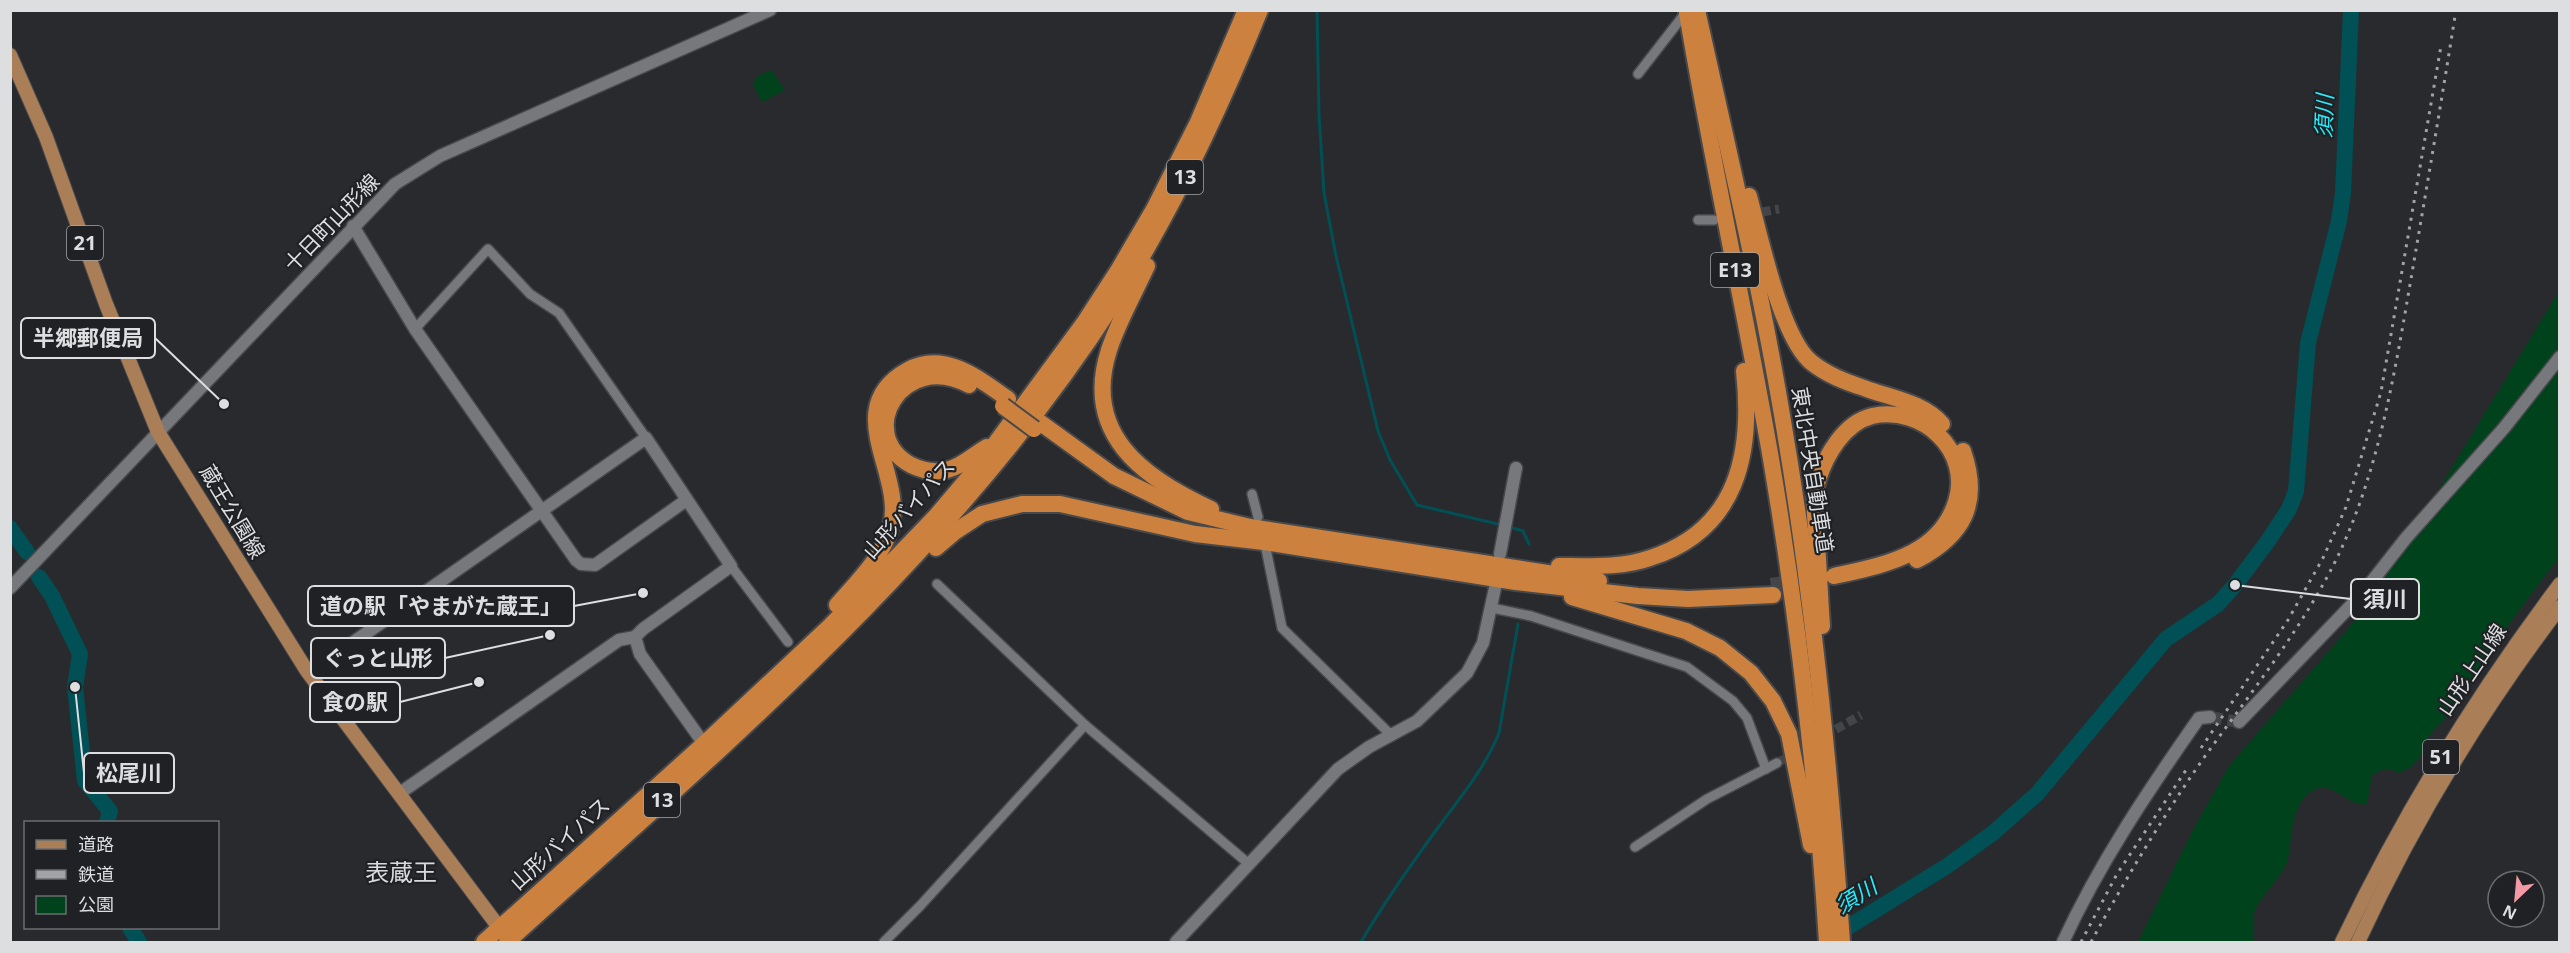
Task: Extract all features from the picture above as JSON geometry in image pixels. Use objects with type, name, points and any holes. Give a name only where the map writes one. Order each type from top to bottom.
[{"type":"highway","name":"山形バイパス","points":[[506,939],[704,744],[762,692],[884,572],[937,515],[999,439],[1084,323],[1154,209],[1198,122],[1246,10]]},
{"type":"highway","name":"山形バイパス","points":[[484,942],[506,939],[817,658],[947,523],[1038,411],[1113,305],[1198,153],[1260,10]]},
{"type":"highway","points":[[1691,12],[1779,305],[1790,331],[1810,361],[1837,378],[1906,401],[1938,419],[1961,445],[1971,473],[1969,501],[1959,528],[1938,549],[1905,567],[1834,581],[1914,552],[1934,537],[1951,518],[1959,493],[1958,465],[1947,443],[1929,426],[1901,414],[1871,416],[1847,431],[1834,446],[1828,454],[1818,482],[1815,506],[1821,614],[1822,790],[1837,873],[1842,942]]},
{"type":"highway","name":"東北中央自動車道","points":[[1691,12],[1696,68],[1771,460],[1804,686],[1822,790]]},
{"type":"highway","name":"東北中央自動車道","points":[[1691,12],[1761,300],[1798,518],[1822,790],[1825,942]]},
{"type":"highway","points":[[1517,574],[1629,563],[1649,559],[1668,551],[1698,533],[1713,517],[1730,493],[1737,477],[1743,460],[1746,439],[1747,396],[1737,314],[1705,151],[1696,68]]},
{"type":"highway","points":[[1198,153],[1109,350],[1104,371],[1102,402],[1108,424],[1122,449],[1145,472],[1184,497],[1254,522]]},
{"type":"highway","points":[[762,692],[873,563],[891,526],[892,506],[877,442],[876,419],[880,399],[889,384],[911,369],[924,364],[940,363],[955,366],[1036,425],[1107,482],[1198,524],[1265,546]]},
{"type":"highway","points":[[999,439],[962,465],[937,472],[921,470],[903,460],[891,445],[886,428],[888,409],[898,390],[920,377],[938,375],[955,377],[1005,402]]},
{"type":"highway","points":[[1036,425],[1113,476],[1188,512],[1254,522],[1517,574],[1686,631],[1720,648],[1751,673],[1773,701],[1822,790]]},
{"type":"highway","points":[[817,658],[847,638],[941,543],[956,531],[982,514],[1022,504],[1060,504],[1195,534],[1265,546],[1636,586],[1772,591]]},
{"type":"main road","name":"蔵王公園線","points":[[10,55],[46,137],[106,304],[158,432],[307,671],[506,939]]},
{"type":"main road","name":"山形上山線","points":[[2342,942],[2388,849],[2436,765],[2511,648],[2559,584]]},
{"type":"main road","name":"山形上山線","points":[[2358,942],[2387,880],[2449,767],[2504,681],[2559,607]]},
{"type":"street","name":"十日町山形線","points":[[10,588],[158,432],[249,341],[353,226],[395,184],[440,156],[770,10]]},
{"type":"street","points":[[1638,74],[1691,12]]},
{"type":"street","points":[[1698,220],[1714,220]]},
{"type":"street","points":[[353,226],[415,329],[576,560],[595,565],[685,501]]},
{"type":"street","points":[[415,329],[488,249],[530,294],[559,313],[646,438],[685,501],[730,566],[788,642]]},
{"type":"street","points":[[2239,722],[2362,594],[2406,538],[2504,428],[2559,357]]},
{"type":"street","points":[[307,671],[325,662],[646,438]]},
{"type":"street","points":[[1500,554],[1516,468]]},
{"type":"street","points":[[1252,494],[1254,522]]},
{"type":"street","points":[[1265,546],[1282,628],[1392,736]]},
{"type":"street","points":[[400,794],[619,640],[635,637],[730,566]]},
{"type":"street","points":[[937,584],[1084,725],[1249,864]]},
{"type":"street","points":[[1176,942],[1338,770],[1369,747],[1417,721],[1467,673],[1483,643],[1495,588]]},
{"type":"street","points":[[1492,608],[1531,616],[1687,667],[1733,701],[1747,718],[1767,769]]},
{"type":"street","points":[[635,637],[640,654],[704,744]]},
{"type":"street","points":[[2063,942],[2088,890],[2129,821],[2199,718],[2210,717]]},
{"type":"street","points":[[884,942],[920,906],[1084,725]]},
{"type":"street","points":[[1635,847],[1707,800],[1776,763]]},
{"type":"green space","points":[[771,70],[785,90],[762,102],[753,85],[756,77]]},
{"type":"green space","points":[[2559,291],[2559,557],[2494,644],[2443,721],[2429,736],[2419,759],[2408,769],[2399,773],[2385,769],[2372,776],[2367,804],[2354,802],[2335,791],[2323,788],[2316,789],[2301,801],[2294,820],[2286,865],[2255,910],[2253,942],[2138,942],[2194,828],[2229,766],[2368,606]]},
{"type":"waterway","points":[[1317,10],[1319,114],[1324,193],[1336,256],[1378,431],[1390,460],[1417,505],[1502,525]]},
{"type":"waterway","name":"須川","points":[[1832,937],[1947,866],[1993,833],[2037,794],[2166,639],[2218,604],[2235,585],[2289,509],[2296,491],[2308,343],[2339,221],[2343,193],[2351,10]]},
{"type":"waterway","points":[[1509,527],[1523,531],[1529,544]]},
{"type":"waterway","points":[[10,528],[27,552]]},
{"type":"waterway","points":[[39,577],[52,596],[80,654],[75,687],[85,781],[110,811],[107,821]]},
{"type":"waterway","points":[[1361,942],[1399,882],[1472,781],[1493,746],[1499,733],[1518,624]]},
{"type":"waterway","points":[[131,929],[139,942]]},
{"type":"tunnel","points":[[1722,219],[1779,209]]},
{"type":"tunnel","points":[[1771,586],[1802,581]]},
{"type":"tunnel","points":[[1824,736],[1861,715]]},
{"type":"tunnel","points":[[2210,717],[2239,722]]},
{"type":"tunnel","points":[[1777,763],[1812,743]]},
{"type":"railway","points":[[2091,942],[2173,804],[2305,615],[2350,530],[2374,458],[2392,384],[2456,10]]},
{"type":"railway","points":[[2201,748],[2288,620],[2323,558],[2346,507],[2381,392],[2441,46]]},
{"type":"railway","points":[[2081,942],[2117,874],[2188,767]]},
{"type":"place","name":"半郷郵便局","points":[[224,404]]},
{"type":"place","name":"須川","points":[[2235,585]]},
{"type":"place","name":"道の駅「やまがた蔵王」","points":[[643,593]]},
{"type":"place","name":"ぐっと山形","points":[[550,635]]},
{"type":"place","name":"食の駅","points":[[479,682]]},
{"type":"place","name":"松尾川","points":[[75,687]]},
{"type":"district","name":"表蔵王","points":[[401,873]]}]
